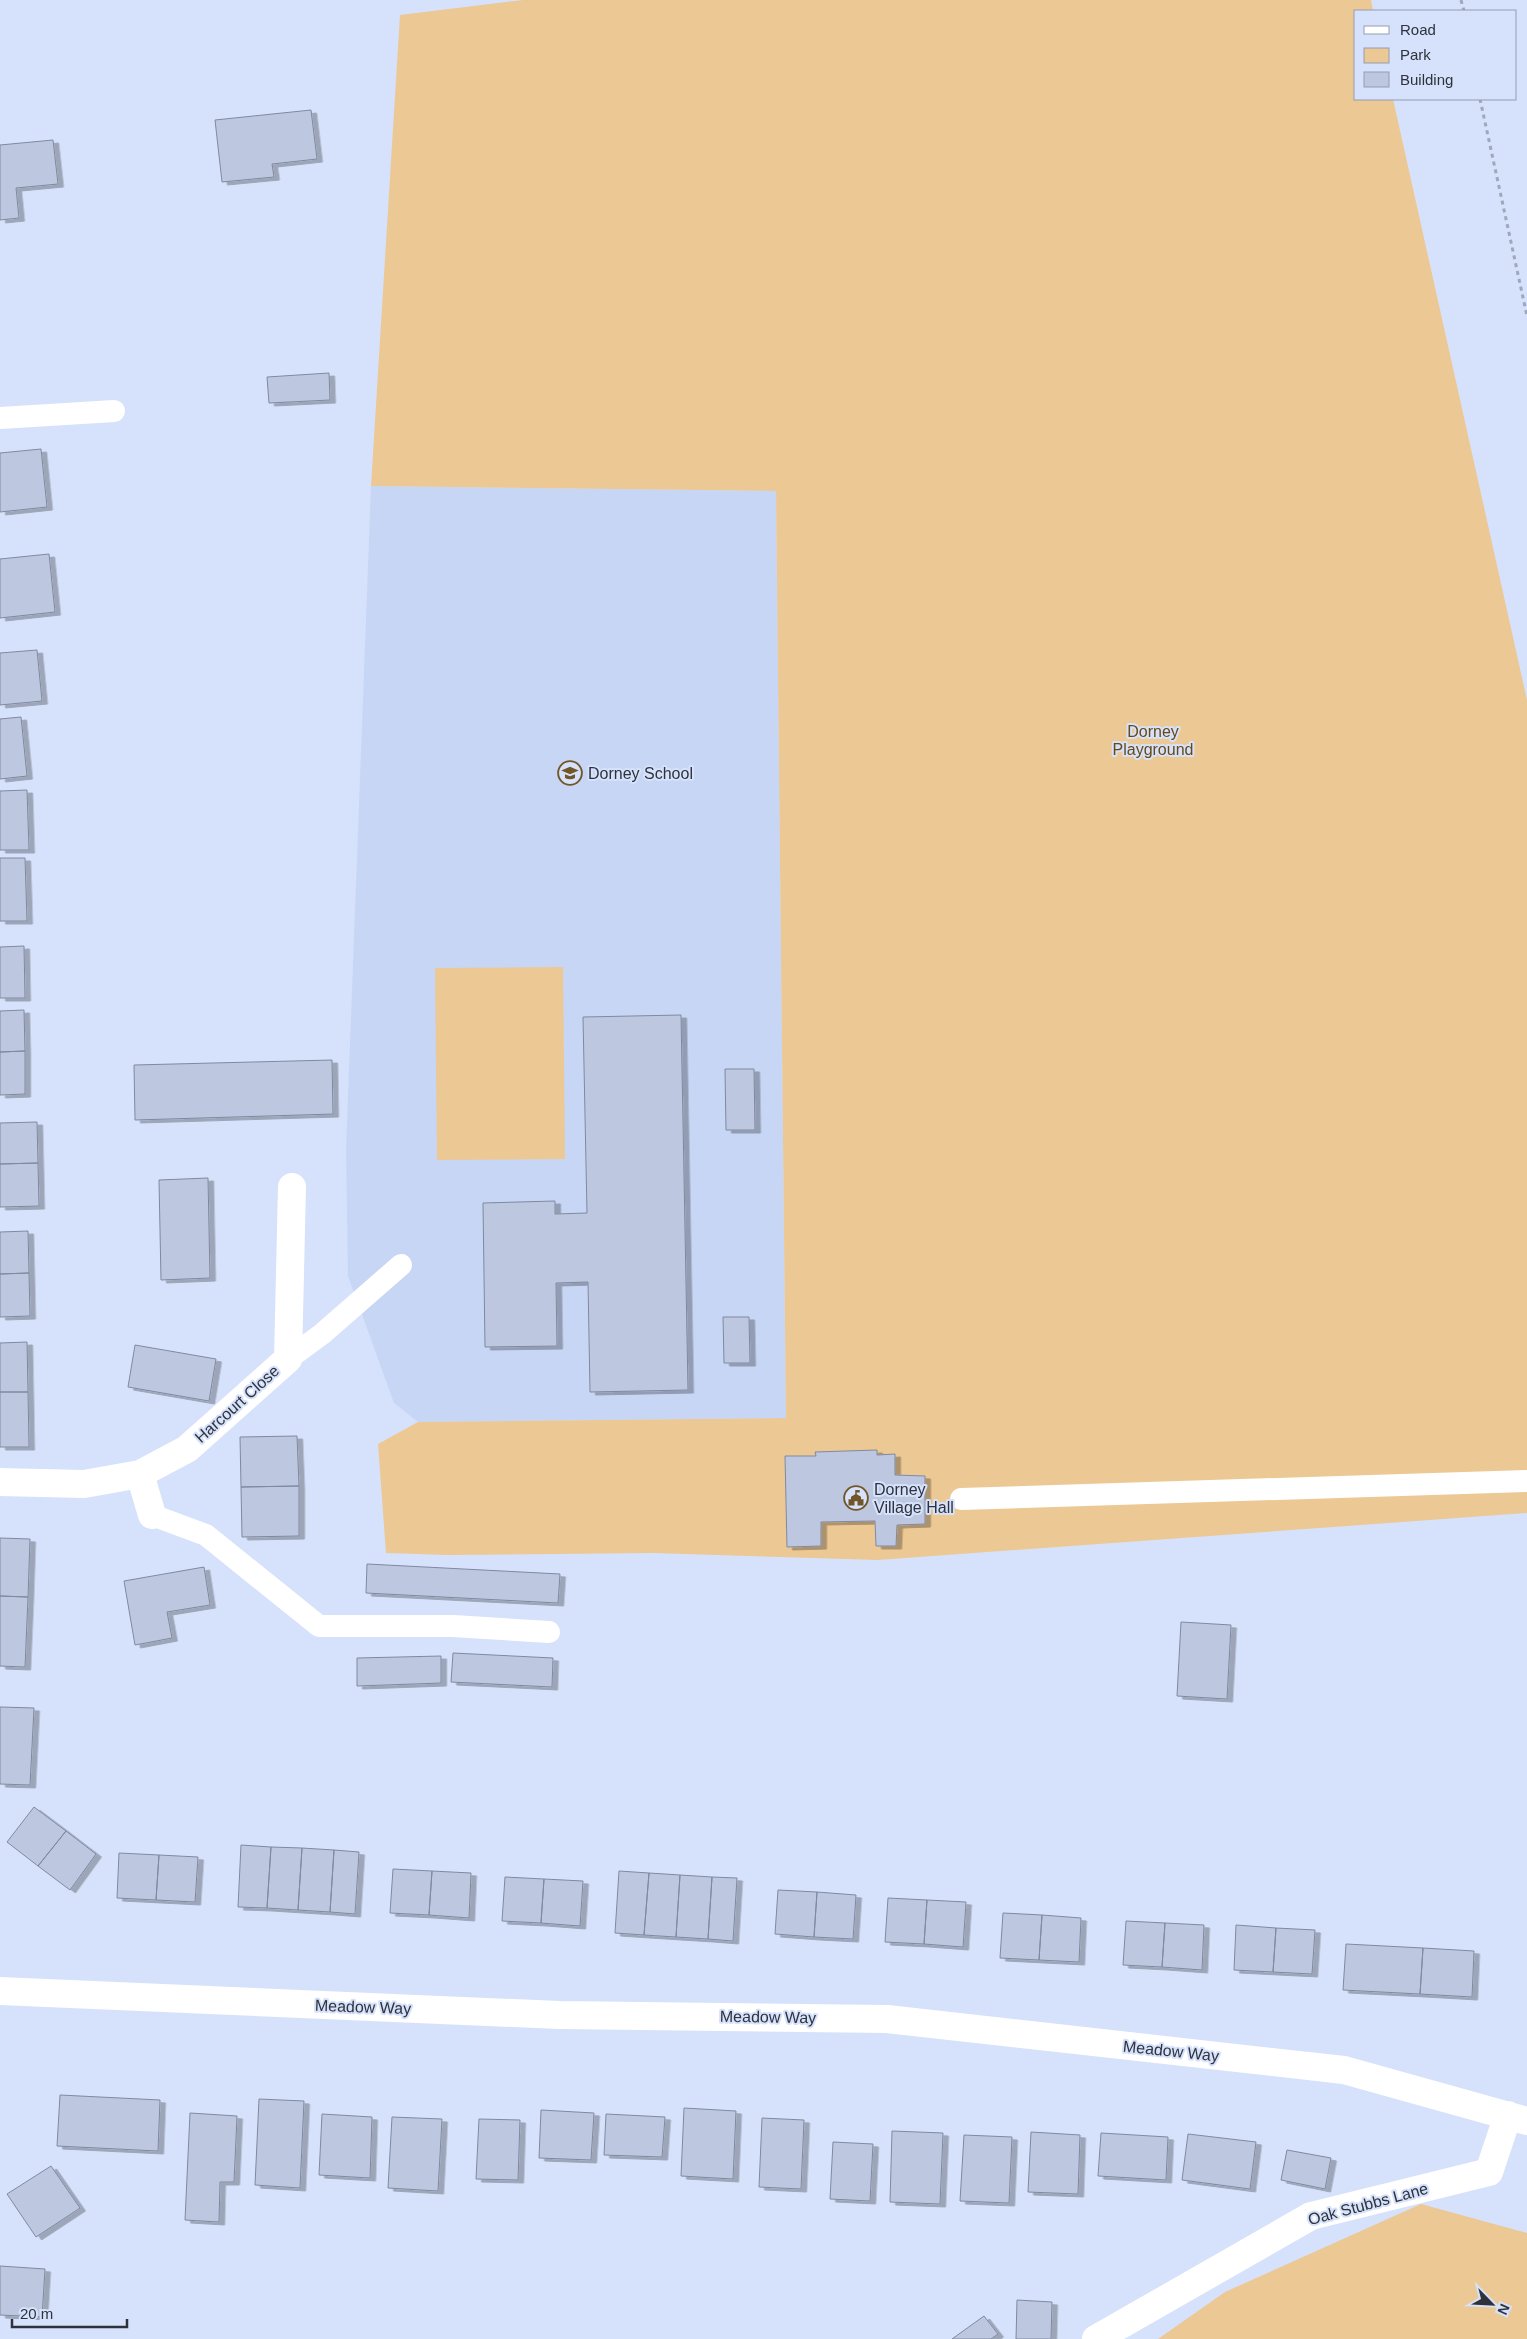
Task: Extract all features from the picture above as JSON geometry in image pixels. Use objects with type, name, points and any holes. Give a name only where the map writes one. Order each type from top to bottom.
[{"type":"street","name":"Harcourt Close","points":[[0,1482],[84,1484],[140,1474],[187,1449],[288,1359],[292,1187]]},
{"type":"street","points":[[140,1474],[152,1514]]},
{"type":"street","name":"Meadow Way","points":[[0,1991],[560,2015],[887,2019],[1344,2070],[1518,2118]]},
{"type":"street","name":"Oak Stubbs Lane","points":[[1096,2339],[1311,2216],[1489,2172],[1518,2118]]},
{"type":"lane","points":[[0,418],[114,411]]},
{"type":"lane","points":[[288,1359],[322,1334],[401,1265]]},
{"type":"lane","points":[[962,1499],[1527,1482]]},
{"type":"lane","points":[[152,1514],[206,1535],[319,1626],[453,1626],[549,1632]]},
{"type":"path","points":[[1480,100],[1527,316]]},
{"type":"shaded area","name":"Dorney School","points":[[371,486],[776,491],[786,1418],[418,1422],[394,1403],[348,1276],[346,1150]]},
{"type":"green space","name":"Dorney Playground","points":[[523,0],[1371,0],[1373,10],[1354,10],[1354,100],[1393,100],[1527,700],[1527,1513],[878,1560],[654,1553],[447,1555],[386,1553],[378,1444],[418,1422],[786,1418],[776,491],[371,486],[400,15]]},
{"type":"green space","points":[[563,967],[565,1159],[437,1160],[435,968]]},
{"type":"green space","points":[[1421,2204],[1527,2233],[1527,2339],[1158,2339],[1225,2292]]},
{"type":"building","points":[[311,110],[317,159],[272,164],[274,177],[222,182],[215,120]]},
{"type":"building","points":[[53,140],[58,184],[16,188],[19,218],[0,220],[0,145]]},
{"type":"building","points":[[329,373],[330,400],[269,403],[267,377]]},
{"type":"building","points":[[41,449],[47,507],[0,512],[0,453]]},
{"type":"building","points":[[49,554],[55,612],[0,618],[0,559]]},
{"type":"building","points":[[37,650],[42,701],[0,705],[0,653]]},
{"type":"building","points":[[21,717],[27,776],[0,779],[0,719]]},
{"type":"building","points":[[27,790],[29,850],[0,850],[0,791]]},
{"type":"building","points":[[0,858],[25,858],[27,921],[0,921]]},
{"type":"building","points":[[24,946],[25,998],[0,998],[0,947]]},
{"type":"building","points":[[24,1010],[25,1051],[0,1052],[0,1011]]},
{"type":"building","points":[[681,1015],[688,1390],[590,1392],[588,1282],[556,1283],[557,1346],[485,1347],[483,1203],[555,1201],[555,1214],[587,1213],[583,1017]]},
{"type":"building","points":[[25,1051],[25,1094],[0,1095],[0,1052]]},
{"type":"building","points":[[332,1060],[333,1114],[135,1120],[134,1065]]},
{"type":"building","points":[[725,1069],[754,1069],[755,1130],[726,1130]]},
{"type":"building","points":[[37,1122],[38,1163],[0,1164],[0,1123]]},
{"type":"building","points":[[38,1163],[39,1206],[0,1207],[0,1164]]},
{"type":"building","points":[[208,1178],[210,1278],[161,1280],[159,1180]]},
{"type":"building","points":[[28,1231],[29,1273],[0,1274],[0,1232]]},
{"type":"building","points":[[29,1273],[30,1316],[0,1317],[0,1274]]},
{"type":"building","points":[[723,1317],[749,1317],[750,1363],[724,1363]]},
{"type":"building","points":[[27,1342],[28,1392],[0,1392],[0,1343]]},
{"type":"building","points":[[135,1345],[216,1359],[209,1401],[128,1387]]},
{"type":"building","points":[[0,1392],[28,1392],[29,1447],[0,1447]]},
{"type":"building","points":[[297,1436],[299,1486],[241,1487],[240,1437]]},
{"type":"building","name":"Dorney Village Hall","points":[[877,1450],[877,1455],[895,1454],[895,1475],[925,1476],[925,1524],[897,1525],[896,1546],[876,1546],[875,1521],[821,1522],[821,1546],[787,1547],[785,1456],[816,1456],[815,1452]]},
{"type":"building","points":[[299,1486],[299,1536],[242,1537],[241,1487]]},
{"type":"building","points":[[0,1538],[30,1539],[28,1597],[0,1596]]},
{"type":"building","points":[[367,1564],[560,1574],[558,1603],[366,1593]]},
{"type":"building","points":[[204,1567],[210,1605],[167,1612],[172,1638],[135,1645],[124,1581]]},
{"type":"building","points":[[0,1596],[28,1597],[25,1667],[0,1666]]},
{"type":"building","points":[[1181,1622],[1231,1625],[1227,1699],[1177,1696]]},
{"type":"building","points":[[453,1653],[553,1658],[552,1687],[451,1682]]},
{"type":"building","points":[[441,1656],[441,1683],[357,1686],[357,1658]]},
{"type":"building","points":[[0,1707],[34,1708],[30,1785],[0,1784]]},
{"type":"building","points":[[34,1807],[66,1831],[38,1866],[7,1842]]},
{"type":"building","points":[[66,1831],[96,1854],[70,1890],[38,1866]]},
{"type":"building","points":[[241,1845],[271,1847],[267,1908],[238,1907]]},
{"type":"building","points":[[271,1847],[302,1848],[298,1910],[267,1908]]},
{"type":"building","points":[[302,1848],[334,1850],[330,1912],[298,1910]]},
{"type":"building","points":[[334,1850],[359,1852],[355,1914],[330,1912]]},
{"type":"building","points":[[119,1853],[159,1855],[156,1900],[117,1898]]},
{"type":"building","points":[[159,1855],[198,1857],[195,1902],[156,1900]]},
{"type":"building","points":[[393,1869],[432,1871],[429,1915],[390,1913]]},
{"type":"building","points":[[432,1871],[471,1873],[469,1918],[429,1915]]},
{"type":"building","points":[[619,1871],[649,1873],[644,1935],[615,1933]]},
{"type":"building","points":[[649,1873],[680,1875],[676,1937],[644,1935]]},
{"type":"building","points":[[680,1875],[712,1877],[708,1939],[676,1937]]},
{"type":"building","points":[[505,1877],[544,1879],[541,1923],[502,1921]]},
{"type":"building","points":[[712,1877],[737,1878],[733,1941],[708,1939]]},
{"type":"building","points":[[544,1879],[583,1881],[580,1926],[541,1923]]},
{"type":"building","points":[[778,1890],[817,1892],[814,1937],[775,1934]]},
{"type":"building","points":[[817,1892],[856,1895],[853,1939],[814,1937]]},
{"type":"building","points":[[888,1898],[927,1900],[924,1944],[885,1942]]},
{"type":"building","points":[[927,1900],[966,1902],[963,1947],[924,1944]]},
{"type":"building","points":[[1003,1913],[1042,1915],[1039,1960],[1000,1958]]},
{"type":"building","points":[[1042,1915],[1081,1918],[1079,1962],[1039,1960]]},
{"type":"building","points":[[1126,1921],[1165,1923],[1162,1967],[1123,1965]]},
{"type":"building","points":[[1165,1923],[1204,1925],[1202,1970],[1162,1967]]},
{"type":"building","points":[[1236,1925],[1276,1928],[1273,1972],[1234,1970]]},
{"type":"building","points":[[1276,1928],[1315,1930],[1312,1974],[1273,1972]]},
{"type":"building","points":[[1346,1944],[1423,1948],[1420,1994],[1343,1990]]},
{"type":"building","points":[[1423,1948],[1474,1951],[1472,1997],[1420,1994]]},
{"type":"building","points":[[60,2095],[160,2100],[158,2151],[57,2146]]},
{"type":"building","points":[[259,2099],[304,2101],[300,2188],[255,2185]]},
{"type":"building","points":[[684,2108],[736,2111],[733,2179],[681,2176]]},
{"type":"building","points":[[541,2110],[594,2113],[591,2160],[539,2158]]},
{"type":"building","points":[[190,2113],[237,2116],[234,2182],[220,2182],[219,2222],[185,2220]]},
{"type":"building","points":[[322,2114],[372,2117],[370,2178],[319,2175]]},
{"type":"building","points":[[606,2114],[665,2117],[662,2157],[604,2155]]},
{"type":"building","points":[[392,2117],[442,2119],[438,2191],[388,2188]]},
{"type":"building","points":[[762,2118],[804,2120],[801,2189],[759,2187]]},
{"type":"building","points":[[479,2119],[520,2120],[518,2180],[476,2179]]},
{"type":"building","points":[[892,2131],[943,2133],[940,2204],[890,2202]]},
{"type":"building","points":[[1031,2132],[1080,2135],[1078,2194],[1028,2192]]},
{"type":"building","points":[[1101,2133],[1168,2137],[1166,2180],[1098,2176]]},
{"type":"building","points":[[1188,2134],[1256,2142],[1250,2189],[1182,2180]]},
{"type":"building","points":[[964,2135],[1012,2137],[1009,2203],[960,2201]]},
{"type":"building","points":[[833,2142],[873,2144],[870,2201],[830,2199]]},
{"type":"building","points":[[1287,2150],[1331,2158],[1325,2189],[1281,2180]]},
{"type":"building","points":[[51,2166],[80,2208],[36,2237],[7,2194]]},
{"type":"building","points":[[0,2266],[45,2269],[42,2317],[0,2315]]},
{"type":"building","points":[[1017,2300],[1052,2302],[1051,2339],[1016,2339]]},
{"type":"building","points":[[984,2316],[998,2334],[991,2339],[952,2339]]},
{"type":"place","name":"Dorney School","points":[[570,773]]},
{"type":"place","name":"Dorney Village Hall","points":[[856,1498]]}]
